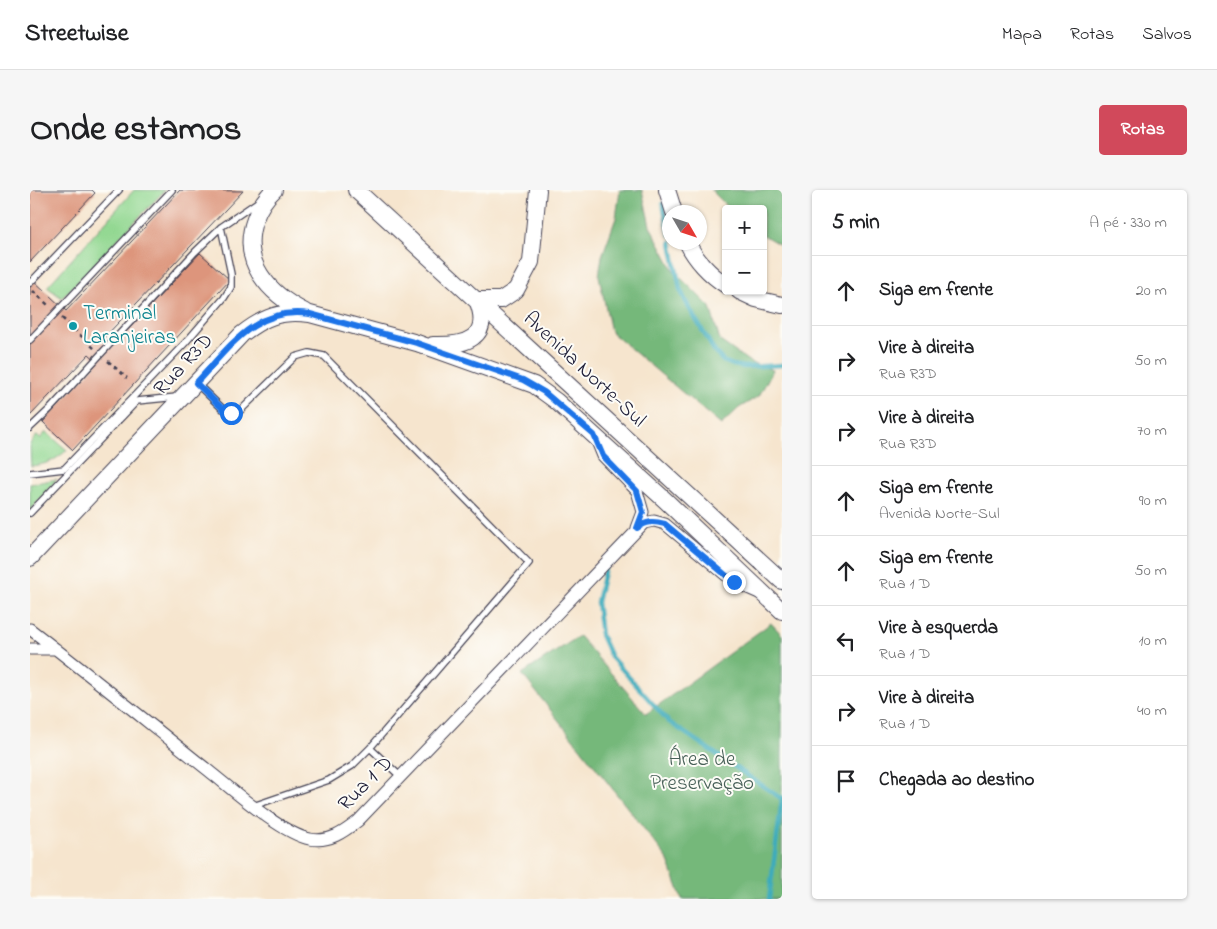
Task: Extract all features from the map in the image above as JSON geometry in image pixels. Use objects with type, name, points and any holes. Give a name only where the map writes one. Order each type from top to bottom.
[{"type":"main road","points":[[417,343],[457,345],[470,340],[480,328],[482,320],[482,312],[477,300],[501,300],[516,290],[531,262],[538,190]]},
{"type":"main road","points":[[667,190],[672,205]]},
{"type":"main road","name":"Avenida Norte-Sul","points":[[356,191],[782,581]]},
{"type":"main road","points":[[270,192],[253,225],[250,247],[253,258],[262,278],[274,292],[287,302],[310,314]]},
{"type":"main road","points":[[690,250],[707,270],[722,283]]},
{"type":"main road","points":[[748,295],[782,305]]},
{"type":"main road","name":"Rua R3D","points":[[30,558],[242,334],[257,322],[285,313],[296,312],[310,314],[417,343]]},
{"type":"main road","name":"Avenida Norte-Sul","points":[[417,343],[534,385],[556,401],[782,611]]},
{"type":"street","points":[[594,435],[603,456],[637,491],[643,512],[637,528]]},
{"type":"street","points":[[637,528],[644,523],[665,524],[734,582],[768,597]]},
{"type":"street","name":"Rua 1 D","points":[[30,630],[253,806],[297,835],[311,840],[326,840],[343,833],[358,821],[637,528]]},
{"type":"street","points":[[30,649],[56,649]]},
{"type":"lane","points":[[30,283],[118,190]]},
{"type":"lane","points":[[30,340],[172,190]]},
{"type":"lane","points":[[30,428],[51,408],[183,264],[221,227],[270,192]]},
{"type":"lane","points":[[30,473],[64,469],[186,342],[224,298],[231,287],[231,274],[221,227]]},
{"type":"lane","points":[[196,383],[223,409],[231,413],[240,411],[295,357],[309,353],[324,356],[529,563],[370,748],[352,766],[329,780],[253,806]]},
{"type":"lane","points":[[30,513],[137,401],[184,396]]},
{"type":"lane","points":[[370,748],[401,777]]},
{"type":"path","points":[[30,289],[128,378]]},
{"type":"green space","points":[[134,190],[165,190],[62,298],[47,287]]},
{"type":"green space","points":[[620,190],[642,190],[650,226],[662,250],[674,271],[710,307],[720,341],[750,362],[773,370],[759,396],[739,408],[721,425],[611,332],[599,276],[602,256],[616,218]]},
{"type":"green space","points":[[711,190],[782,190],[782,246],[767,237],[767,205],[726,205]]},
{"type":"green space","points":[[46,432],[67,450],[51,461],[31,466],[30,444],[36,436],[41,438]]},
{"type":"green space","points":[[57,479],[30,511],[30,484]]},
{"type":"green space","name":"Área de Preservação","points":[[771,623],[782,635],[782,899],[682,899],[667,858],[522,674],[579,636],[646,714]]},
{"type":"building","points":[[30,190],[92,190],[95,193],[30,262]]},
{"type":"building","name":"Terminal Laranjeiras","points":[[180,190],[243,191],[101,341],[110,349],[200,253],[230,280],[73,450],[43,422],[98,362],[89,354],[30,416],[30,277],[66,311]]},
{"type":"waterway","points":[[673,250],[680,289],[715,352],[723,361],[744,367],[782,365]]},
{"type":"waterway","points":[[605,568],[597,602],[601,635],[611,657],[669,722],[782,799]]},
{"type":"waterway","points":[[769,899],[782,798]]},
{"type":"place","name":"Terminal Laranjeiras","points":[[73,326]]},
{"type":"route","points":[[231,413],[223,409],[196,383],[242,334],[257,322],[270,317],[296,312],[310,314],[417,343],[523,380],[534,385],[556,401],[594,435],[603,456],[610,466],[637,491],[643,512],[637,528],[644,523],[665,524],[734,582]]}]
